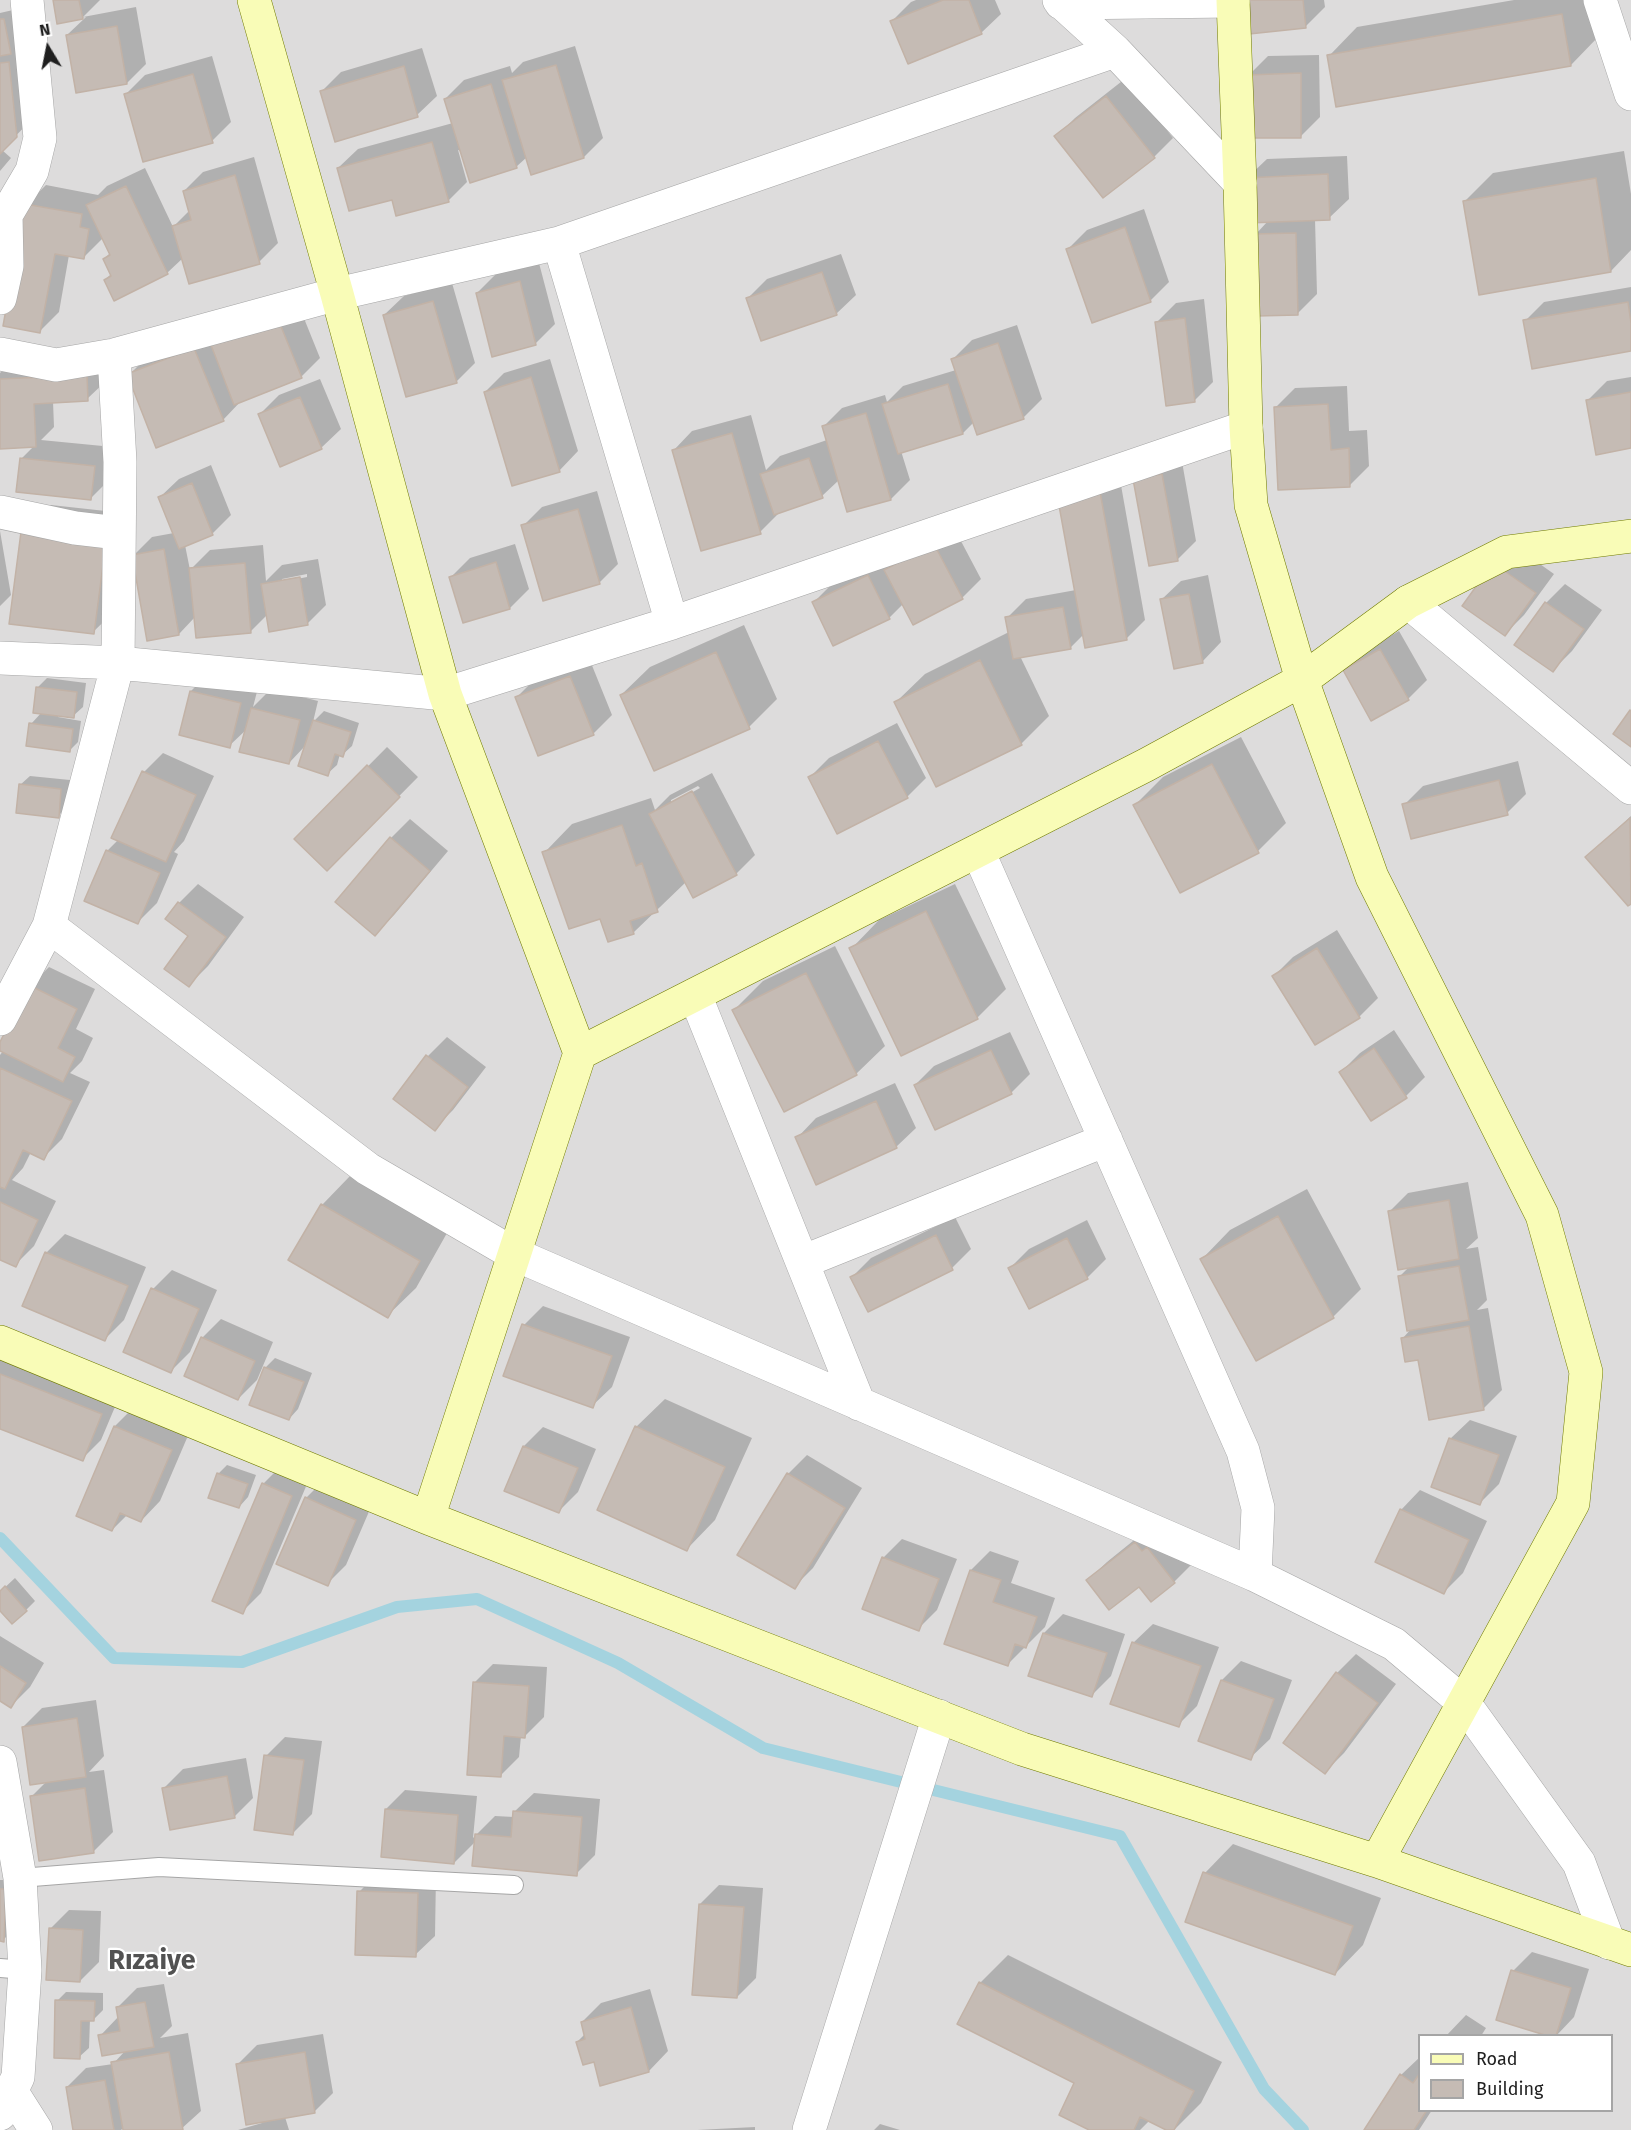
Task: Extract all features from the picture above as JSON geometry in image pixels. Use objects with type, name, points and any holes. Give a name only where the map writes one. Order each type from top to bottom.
[{"type":"street","points":[[0,298],[7,266],[6,215],[32,171],[40,138],[27,0]]},
{"type":"street","points":[[254,0],[337,294],[445,694],[580,1053],[428,1518]]},
{"type":"street","points":[[1060,1],[1233,0],[1246,427],[1251,505],[1302,680],[1372,877],[1542,1215],[1586,1372],[1573,1503],[1377,1861]]},
{"type":"street","points":[[1600,0],[1631,94]]},
{"type":"street","points":[[1060,1],[1115,51],[1240,183]]},
{"type":"street","points":[[0,354],[56,365],[114,355],[337,294],[559,243],[1115,51]]},
{"type":"street","points":[[559,243],[672,623]]},
{"type":"street","points":[[0,1019],[49,926],[118,663],[120,462],[114,355]]},
{"type":"street","points":[[0,658],[118,663],[445,694],[672,623],[1246,427]]},
{"type":"street","points":[[0,512],[75,528],[118,533]]},
{"type":"street","points":[[580,1053],[1146,765],[1302,680],[1408,602],[1507,552],[1631,536]]},
{"type":"street","points":[[1408,602],[1631,788]]},
{"type":"street","points":[[978,850],[1243,1450],[1258,1508],[1255,1575]]},
{"type":"street","points":[[49,926],[368,1169],[514,1254],[1255,1575],[1394,1644],[1464,1703],[1579,1863],[1620,1947]]},
{"type":"street","points":[[695,995],[859,1404]]},
{"type":"street","points":[[802,1262],[1106,1140]]},
{"type":"street","points":[[0,1342],[428,1518],[1022,1749],[1377,1861],[1620,1947]]},
{"type":"street","points":[[809,2130],[939,1716]]},
{"type":"street","points":[[0,1762],[20,1878],[13,1969],[18,2077],[5,2101],[36,2130]]},
{"type":"lane","points":[[20,1878],[159,1867],[514,1885]]},
{"type":"shaded area","points":[[0,0],[1631,0],[1631,2130],[0,2130]]},
{"type":"building","points":[[53,0],[79,0],[83,19],[57,24]]},
{"type":"building","points":[[943,0],[969,0],[982,34],[908,64],[890,21]]},
{"type":"building","points":[[1246,0],[1303,0],[1306,28],[1249,34]]},
{"type":"building","points":[[1562,14],[1571,66],[1336,107],[1327,55]]},
{"type":"building","points":[[0,19],[4,19],[11,54],[0,56]]},
{"type":"building","points":[[117,26],[127,84],[76,93],[66,35]]},
{"type":"building","points":[[9,62],[17,137],[0,154],[0,63]]},
{"type":"building","points":[[556,65],[584,158],[531,175],[502,80]]},
{"type":"building","points":[[404,66],[418,117],[335,142],[320,91]]},
{"type":"building","points":[[1301,73],[1301,138],[1249,138],[1248,75]]},
{"type":"building","points":[[193,74],[213,143],[143,162],[124,94]]},
{"type":"building","points":[[491,84],[517,168],[470,183],[444,99]]},
{"type":"building","points":[[1106,96],[1155,158],[1103,198],[1054,136]]},
{"type":"building","points":[[432,142],[449,202],[396,216],[392,200],[349,211],[337,168]]},
{"type":"building","points":[[1328,174],[1330,220],[1248,223],[1246,178]]},
{"type":"building","points":[[235,175],[260,264],[189,284],[172,226],[191,220],[183,191]]},
{"type":"building","points":[[1596,178],[1611,272],[1479,295],[1463,201]]},
{"type":"building","points":[[126,186],[168,274],[114,301],[104,280],[111,276],[103,259],[110,255],[86,205]]},
{"type":"building","points":[[25,204],[82,214],[80,227],[89,229],[84,259],[55,254],[40,333],[3,326]]},
{"type":"building","points":[[1125,227],[1151,302],[1092,323],[1066,249]]},
{"type":"building","points":[[1296,233],[1298,315],[1256,316],[1253,234]]},
{"type":"building","points":[[822,272],[837,315],[761,341],[746,298]]},
{"type":"building","points":[[520,281],[536,345],[492,357],[476,293]]},
{"type":"building","points":[[433,301],[457,383],[406,397],[383,315]]},
{"type":"building","points":[[1628,302],[1631,351],[1532,369],[1523,320]]},
{"type":"building","points":[[1185,318],[1195,402],[1166,406],[1155,322]]},
{"type":"building","points":[[278,319],[302,378],[234,405],[211,345]]},
{"type":"building","points":[[998,343],[1024,419],[977,435],[951,359]]},
{"type":"building","points":[[194,348],[224,421],[156,448],[127,374]]},
{"type":"building","points":[[87,375],[88,401],[34,404],[36,447],[0,449],[0,379]]},
{"type":"building","points":[[531,377],[560,472],[512,486],[484,392]]},
{"type":"building","points":[[948,384],[963,434],[898,454],[882,404]]},
{"type":"building","points":[[1631,392],[1631,448],[1596,455],[1586,400]]},
{"type":"building","points":[[300,397],[322,449],[280,467],[258,414]]},
{"type":"building","points":[[1328,404],[1331,450],[1349,448],[1350,487],[1278,490],[1274,407]]},
{"type":"building","points":[[866,413],[891,500],[847,512],[822,426]]},
{"type":"building","points":[[732,433],[761,534],[701,551],[672,450]]},
{"type":"building","points":[[20,458],[95,466],[91,500],[16,492]]},
{"type":"building","points":[[809,458],[823,498],[774,515],[760,474]]},
{"type":"building","points":[[1162,474],[1178,561],[1149,566],[1133,479]]},
{"type":"building","points":[[192,483],[213,535],[179,549],[158,497]]},
{"type":"building","points":[[1100,492],[1127,640],[1085,648],[1058,500]]},
{"type":"building","points":[[578,509],[600,584],[543,601],[521,525]]},
{"type":"building","points":[[21,532],[106,542],[94,634],[9,624]]},
{"type":"building","points":[[934,544],[963,599],[913,625],[884,570]]},
{"type":"building","points":[[164,549],[179,635],[147,641],[132,555]]},
{"type":"building","points":[[496,562],[510,609],[463,623],[449,577]]},
{"type":"building","points":[[245,563],[251,633],[196,638],[189,568]]},
{"type":"building","points":[[1493,563],[1536,593],[1505,636],[1462,606]]},
{"type":"building","points":[[868,575],[890,619],[833,646],[812,602]]},
{"type":"building","points":[[300,577],[308,625],[269,632],[261,584]]},
{"type":"building","points":[[1189,594],[1203,663],[1174,669],[1160,599]]},
{"type":"building","points":[[1545,602],[1584,629],[1553,672],[1514,645]]},
{"type":"building","points":[[1063,607],[1071,649],[1013,659],[1005,617]]},
{"type":"building","points":[[1380,649],[1409,700],[1371,721],[1343,670]]},
{"type":"building","points":[[716,652],[750,729],[654,771],[620,695]]},
{"type":"building","points":[[980,660],[1022,745],[936,787],[894,702]]},
{"type":"building","points":[[570,676],[594,735],[538,756],[515,697]]},
{"type":"building","points":[[36,687],[77,692],[74,718],[33,713]]},
{"type":"building","points":[[190,691],[241,703],[230,748],[179,735]]},
{"type":"building","points":[[251,708],[300,720],[289,764],[239,752]]},
{"type":"building","points":[[1631,711],[1631,747],[1613,734]]},
{"type":"building","points":[[313,720],[351,732],[343,757],[335,754],[328,776],[298,766]]},
{"type":"building","points":[[29,723],[73,729],[70,752],[26,746]]},
{"type":"building","points":[[878,741],[908,798],[837,834],[808,777]]},
{"type":"building","points":[[1212,764],[1259,853],[1180,893],[1133,805]]},
{"type":"building","points":[[367,765],[400,797],[327,871],[294,839]]},
{"type":"building","points":[[142,771],[196,795],[166,862],[111,838]]},
{"type":"building","points":[[1499,780],[1508,815],[1411,839],[1402,804]]},
{"type":"building","points":[[19,784],[61,789],[59,818],[16,813]]},
{"type":"building","points":[[692,791],[737,875],[693,898],[649,814]]},
{"type":"building","points":[[1630,818],[1631,904],[1628,906],[1585,857]]},
{"type":"building","points":[[622,825],[636,866],[642,863],[658,912],[630,921],[634,934],[608,942],[600,919],[569,929],[542,852]]},
{"type":"building","points":[[390,837],[430,871],[375,936],[335,902]]},
{"type":"building","points":[[106,850],[160,873],[138,924],[84,901]]},
{"type":"building","points":[[178,902],[226,937],[189,987],[164,969],[188,936],[165,919]]},
{"type":"building","points":[[926,911],[978,1019],[901,1056],[849,948]]},
{"type":"building","points":[[1317,948],[1360,1018],[1315,1045],[1272,976]]},
{"type":"building","points":[[806,973],[857,1075],[784,1112],[732,1010]]},
{"type":"building","points":[[29,985],[77,1009],[58,1048],[75,1057],[63,1082],[0,1051],[0,1042]]},
{"type":"building","points":[[1374,1048],[1407,1098],[1371,1121],[1339,1072]]},
{"type":"building","points":[[991,1050],[1012,1094],[935,1130],[914,1085]]},
{"type":"building","points":[[426,1055],[468,1087],[435,1131],[393,1099]]},
{"type":"building","points":[[0,1068],[72,1101],[44,1160],[23,1150],[5,1189],[0,1187]]},
{"type":"building","points":[[876,1101],[897,1148],[816,1185],[795,1137]]},
{"type":"building","points":[[1449,1200],[1459,1259],[1398,1270],[1388,1211]]},
{"type":"building","points":[[0,1202],[38,1220],[16,1267],[0,1260]]},
{"type":"building","points":[[321,1204],[420,1261],[388,1318],[288,1260]]},
{"type":"building","points":[[1278,1216],[1334,1318],[1256,1361],[1200,1259]]},
{"type":"building","points":[[936,1235],[953,1270],[868,1312],[850,1277]]},
{"type":"building","points":[[1067,1238],[1088,1279],[1029,1309],[1008,1268]]},
{"type":"building","points":[[45,1252],[128,1286],[105,1341],[22,1306]]},
{"type":"building","points":[[1459,1266],[1469,1320],[1407,1331],[1398,1276]]},
{"type":"building","points":[[151,1288],[199,1309],[171,1373],[123,1352]]},
{"type":"building","points":[[522,1324],[612,1356],[593,1408],[503,1376]]},
{"type":"building","points":[[1469,1326],[1484,1410],[1429,1420],[1418,1360],[1405,1362],[1401,1338]]},
{"type":"building","points":[[201,1337],[255,1361],[238,1400],[184,1376]]},
{"type":"building","points":[[264,1367],[304,1382],[289,1420],[249,1405]]},
{"type":"building","points":[[0,1374],[102,1414],[83,1461],[0,1429]]},
{"type":"building","points":[[114,1426],[172,1450],[141,1522],[120,1513],[112,1531],[76,1516]]},
{"type":"building","points":[[635,1426],[725,1467],[687,1551],[597,1510]]},
{"type":"building","points":[[1449,1438],[1499,1455],[1480,1505],[1431,1487]]},
{"type":"building","points":[[523,1446],[578,1468],[559,1513],[504,1491]]},
{"type":"building","points":[[217,1473],[248,1484],[239,1508],[208,1498]]},
{"type":"building","points":[[787,1473],[845,1508],[795,1589],[737,1555]]},
{"type":"building","points":[[262,1483],[292,1496],[243,1614],[212,1601]]},
{"type":"building","points":[[305,1497],[356,1520],[328,1586],[276,1564]]},
{"type":"building","points":[[1400,1509],[1469,1540],[1444,1594],[1375,1562]]},
{"type":"building","points":[[1135,1542],[1142,1551],[1147,1547],[1175,1583],[1151,1602],[1139,1587],[1109,1610],[1086,1580]]},
{"type":"building","points":[[882,1557],[939,1579],[919,1631],[862,1609]]},
{"type":"building","points":[[970,1570],[1001,1580],[993,1602],[1037,1617],[1026,1648],[1015,1644],[1008,1666],[944,1644]]},
{"type":"building","points":[[5,1586],[27,1611],[12,1624],[0,1611],[0,1591]]},
{"type":"building","points":[[1043,1633],[1107,1653],[1092,1697],[1028,1676]]},
{"type":"building","points":[[1132,1642],[1201,1666],[1179,1727],[1110,1704]]},
{"type":"building","points":[[0,1666],[26,1683],[11,1708],[0,1701]]},
{"type":"building","points":[[1336,1672],[1378,1703],[1325,1774],[1283,1743]]},
{"type":"building","points":[[1221,1680],[1274,1699],[1251,1760],[1198,1741]]},
{"type":"building","points":[[473,1682],[529,1686],[525,1738],[504,1736],[501,1777],[467,1775]]},
{"type":"building","points":[[77,1718],[86,1777],[30,1785],[22,1727]]},
{"type":"building","points":[[264,1755],[304,1760],[293,1835],[254,1830]]},
{"type":"building","points":[[227,1776],[235,1818],[170,1830],[162,1788]]},
{"type":"building","points":[[85,1788],[94,1853],[39,1861],[30,1796]]},
{"type":"building","points":[[385,1809],[458,1815],[454,1864],[381,1857]]},
{"type":"building","points":[[513,1811],[582,1817],[577,1876],[472,1866],[475,1834],[511,1837]]},
{"type":"building","points":[[1203,1872],[1353,1926],[1335,1975],[1185,1922]]},
{"type":"building","points":[[0,1889],[6,1889],[4,1942],[0,1941]]},
{"type":"building","points":[[357,1891],[418,1893],[416,1957],[355,1955]]},
{"type":"building","points":[[699,1904],[744,1907],[737,1998],[692,1995]]},
{"type":"building","points":[[49,1928],[83,1930],[80,1982],[46,1980]]},
{"type":"building","points":[[1511,1970],[1571,1988],[1557,2034],[1542,2034],[1496,2020]]},
{"type":"building","points":[[979,1982],[1194,2091],[1174,2130],[1166,2130],[1140,2117],[1134,2130],[1089,2130],[1059,2115],[1074,2083],[957,2024]]},
{"type":"building","points":[[55,2000],[95,2001],[94,2021],[81,2021],[80,2059],[54,2058]]},
{"type":"building","points":[[145,2002],[154,2047],[102,2056],[98,2035],[120,2031],[116,2007]]},
{"type":"building","points":[[631,2007],[649,2072],[600,2086],[594,2062],[583,2065],[576,2042],[585,2039],[581,2022]]},
{"type":"building","points":[[169,2052],[183,2130],[123,2130],[111,2062]]},
{"type":"building","points":[[305,2052],[315,2113],[246,2125],[236,2064]]},
{"type":"building","points":[[1400,2074],[1413,2083],[1418,2076],[1418,2112],[1426,2112],[1414,2130],[1364,2130]]},
{"type":"building","points":[[105,2080],[114,2130],[73,2130],[66,2087]]},
{"type":"waterway","points":[[0,1538],[114,1658],[242,1662],[397,1607],[477,1599],[618,1663],[763,1748],[1120,1836],[1264,2089],[1303,2130]]},
{"type":"district","name":"Rızaiye","points":[[152,1961]]}]
